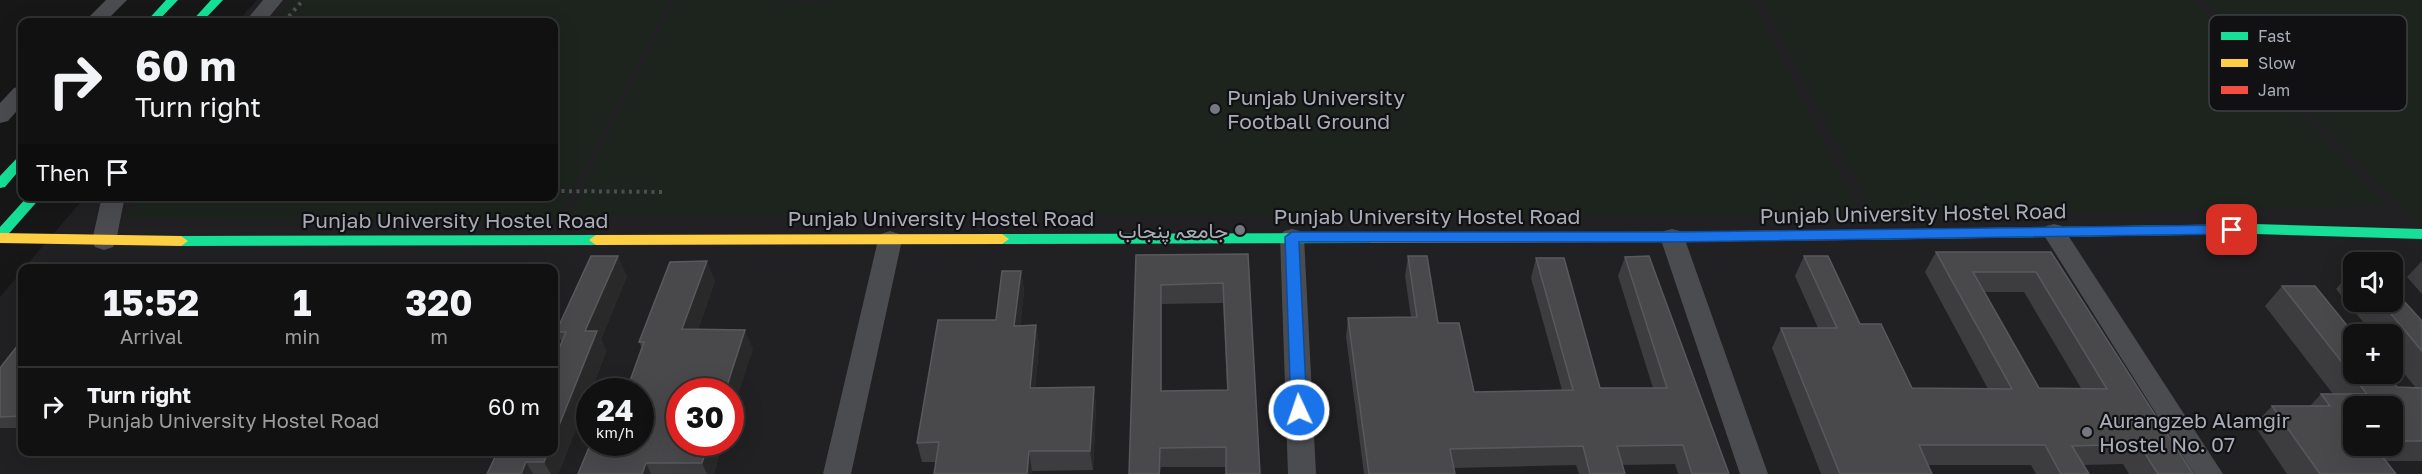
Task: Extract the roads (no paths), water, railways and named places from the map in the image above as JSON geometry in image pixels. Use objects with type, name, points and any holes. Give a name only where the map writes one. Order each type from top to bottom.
[{"type":"street","points":[[98,18],[117,0]]},
{"type":"street","points":[[155,18],[172,0]]},
{"type":"street","points":[[200,18],[217,0]]},
{"type":"street","points":[[258,18],[273,0]]},
{"type":"street","points":[[0,116],[18,97]]},
{"type":"street","points":[[0,184],[18,164]]},
{"type":"street","points":[[0,237],[32,201]]},
{"type":"street","points":[[104,241],[112,201]]},
{"type":"street","name":"Punjab University Hostel Road","points":[[0,237],[104,241],[890,240],[1672,237],[2254,229],[2422,234]]},
{"type":"street","points":[[2054,232],[2209,474]]},
{"type":"street","points":[[1292,237],[1302,474]]},
{"type":"street","points":[[1672,237],[1754,474]]},
{"type":"street","points":[[837,474],[890,240]]},
{"type":"place","name":"Punjab University Football Ground","points":[[1215,109]]},
{"type":"place","name":"جامعہ پنجاب","points":[[1240,230]]},
{"type":"place","name":"Aurangzeb Alamgir Hostel No. 07","points":[[2087,432]]}]
